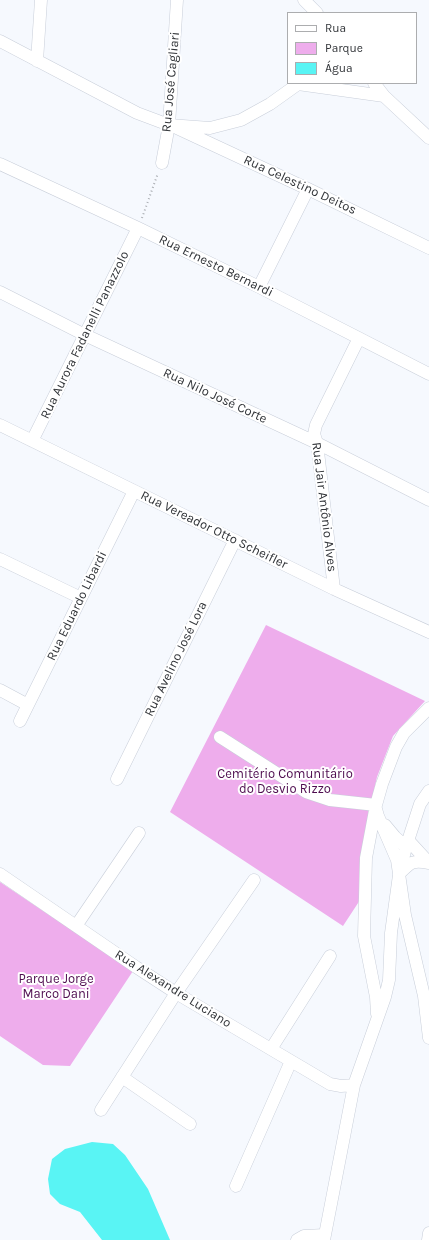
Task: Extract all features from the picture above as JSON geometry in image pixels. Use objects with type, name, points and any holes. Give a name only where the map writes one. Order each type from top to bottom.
[{"type":"street","points":[[37,61],[41,0]]},
{"type":"street","name":"Rua José Cagliari","points":[[162,163],[169,125],[177,0]]},
{"type":"street","name":"Rua Celestino Deitos","points":[[0,41],[137,113],[169,125],[308,189],[429,248]]},
{"type":"street","name":"Rua Celestino Deitos","points":[[169,125],[210,128],[241,120],[270,104],[298,84],[384,96]]},
{"type":"street","points":[[375,84],[384,96],[429,138]]},
{"type":"street","name":"Rua Ernesto Bernardi","points":[[0,164],[138,228],[259,287],[429,374]]},
{"type":"street","points":[[259,287],[308,189]]},
{"type":"street","name":"Rua Aurora Fadanelli Panazzolo","points":[[32,441],[138,228]]},
{"type":"street","name":"Rua Nilo José Corte","points":[[0,292],[85,335],[317,443],[429,500]]},
{"type":"street","name":"Rua Jair Antônio Alves","points":[[334,589],[317,443],[314,434],[316,425],[359,338]]},
{"type":"street","name":"Rua Vereador Otto Scheifler","points":[[0,426],[334,589],[429,632]]},
{"type":"street","name":"Rua Eduardo Libardi","points":[[20,721],[134,491]]},
{"type":"street","name":"Rua Avelino José Lora","points":[[117,779],[235,540]]},
{"type":"street","points":[[0,559],[81,598]]},
{"type":"street","points":[[0,690],[28,705]]},
{"type":"street","points":[[378,1019],[376,997],[364,936],[366,858],[382,784],[396,747],[404,733],[429,708]]},
{"type":"street","points":[[220,737],[306,792],[330,800],[377,811],[395,837],[407,844],[429,863]]},
{"type":"street","points":[[297,1240],[304,1236],[324,1237],[354,1085],[378,1019],[389,980],[391,933],[398,875],[420,804],[429,791]]},
{"type":"street","points":[[377,811],[397,860],[404,915],[424,996],[429,1038]]},
{"type":"street","points":[[76,926],[139,833]]},
{"type":"street","points":[[398,875],[410,863],[416,861],[429,863]]},
{"type":"street","name":"Rua Alexandre Luciano","points":[[0,874],[176,993],[291,1062],[330,1084],[341,1086],[354,1085]]},
{"type":"street","points":[[101,1110],[176,993],[254,880]]},
{"type":"street","points":[[271,1049],[330,956]]},
{"type":"street","points":[[236,1186],[291,1062]]},
{"type":"street","points":[[122,1077],[190,1124]]},
{"type":"street","points":[[428,1240],[429,1233]]},
{"type":"path","points":[[138,228],[154,185]]},
{"type":"green space","name":"Cemitério Comunitário do Desvio Rizzo","points":[[266,625],[425,701],[393,736],[377,777],[370,809],[360,900],[343,926],[170,812]]},
{"type":"green space","name":"Parque Jorge Marco Dani","points":[[0,882],[133,971],[70,1066],[43,1065],[0,1036]]},
{"type":"water","points":[[92,1142],[113,1144],[125,1155],[148,1189],[170,1240],[102,1240],[80,1212],[60,1204],[50,1194],[48,1179],[52,1159],[65,1149]]}]
